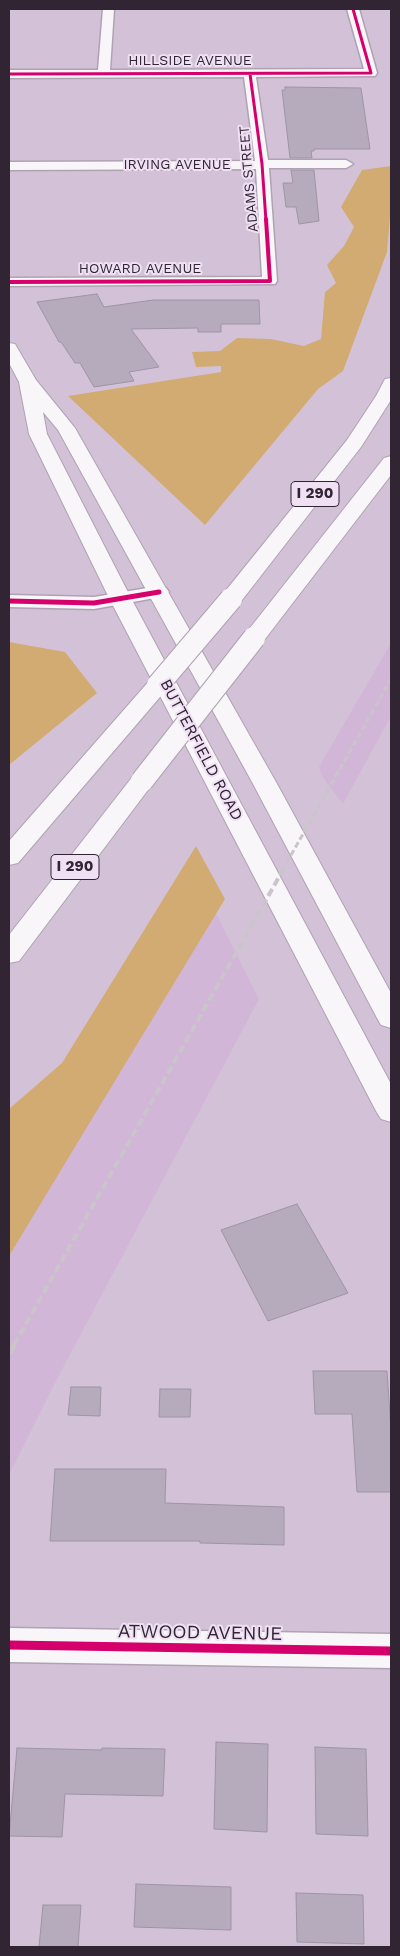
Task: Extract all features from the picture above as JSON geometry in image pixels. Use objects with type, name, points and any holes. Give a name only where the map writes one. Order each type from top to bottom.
[{"type":"main road","name":"BUTTERFIELD ROAD","points":[[9,348],[28,382],[66,428],[391,1018]]},
{"type":"main road","name":"BUTTERFIELD ROAD","points":[[28,382],[38,434],[120,598],[391,1111]]},
{"type":"main road","name":"I 290","points":[[9,858],[231,600],[354,443],[385,396],[391,383]]},
{"type":"main road","name":"I 290","points":[[9,954],[391,462]]},
{"type":"street","points":[[104,74],[108,9]]},
{"type":"street","name":"HILLSIDE AVENUE","points":[[9,74],[371,73],[353,9]]},
{"type":"street","name":"ADAMS STREET","points":[[250,74],[262,164],[270,281]]},
{"type":"street","name":"IRVING AVENUE","points":[[9,166],[346,164]]},
{"type":"street","name":"HOWARD AVENUE","points":[[9,282],[270,281]]},
{"type":"street","points":[[9,601],[94,603],[158,592]]},
{"type":"street","name":"ATWOOD AVENUE","points":[[9,1645],[391,1651]]},
{"type":"shaded area","points":[[391,166],[391,205],[387,252],[343,371],[318,389],[205,525],[68,396],[221,372],[221,366],[196,367],[192,352],[220,351],[237,338],[271,339],[304,346],[321,339],[325,292],[336,283],[327,265],[344,246],[354,227],[341,207],[362,170]]},
{"type":"shaded area","points":[[9,642],[65,652],[97,693],[9,765]]},
{"type":"shaded area","points":[[391,643],[391,716],[343,804],[323,778],[319,767]]},
{"type":"shaded area","points":[[196,846],[225,899],[9,1256],[9,1109],[62,1063]]},
{"type":"shaded area","points":[[206,893],[259,999],[57,1379],[9,1475],[9,1206]]},
{"type":"building","points":[[285,87],[361,88],[370,149],[314,149],[314,151],[311,151],[312,158],[290,158],[282,90],[285,90]]},
{"type":"building","points":[[291,170],[314,170],[319,221],[299,224],[296,207],[286,207],[283,183],[293,183]]},
{"type":"building","points":[[97,294],[104,307],[153,300],[259,300],[260,324],[221,324],[221,332],[198,332],[198,328],[131,329],[159,367],[129,372],[134,381],[94,387],[80,363],[75,363],[61,342],[59,342],[37,302]]},
{"type":"building","points":[[297,1204],[348,1293],[268,1321],[221,1230]]},
{"type":"building","points":[[313,1371],[387,1371],[391,1430],[391,1492],[357,1492],[352,1414],[315,1414]]},
{"type":"building","points":[[71,1387],[101,1387],[100,1416],[68,1415]]},
{"type":"building","points":[[160,1389],[191,1389],[190,1417],[159,1417]]},
{"type":"building","points":[[55,1469],[166,1469],[165,1503],[284,1507],[284,1545],[200,1543],[200,1541],[50,1541]]},
{"type":"building","points":[[216,1742],[268,1744],[267,1832],[214,1829]]},
{"type":"building","points":[[315,1747],[366,1749],[368,1836],[316,1834]]},
{"type":"building","points":[[17,1748],[165,1749],[163,1796],[65,1794],[62,1837],[9,1836]]},
{"type":"building","points":[[136,1884],[231,1887],[231,1930],[134,1927]]},
{"type":"building","points":[[296,1893],[363,1895],[364,1944],[297,1942]]},
{"type":"building","points":[[43,1905],[81,1905],[78,1947],[39,1947]]},
{"type":"railway","points":[[282,871],[391,679]]},
{"type":"railway","points":[[14,1345],[283,870]]},
{"type":"railway","points":[[9,1354],[15,1344]]},
{"type":"cycle path","points":[[9,74],[371,73],[353,9]]},
{"type":"cycle path","points":[[9,282],[270,281],[262,164],[250,74]]},
{"type":"cycle path","points":[[9,601],[94,603],[159,592]]},
{"type":"cycle path","points":[[9,1645],[391,1651]]}]
